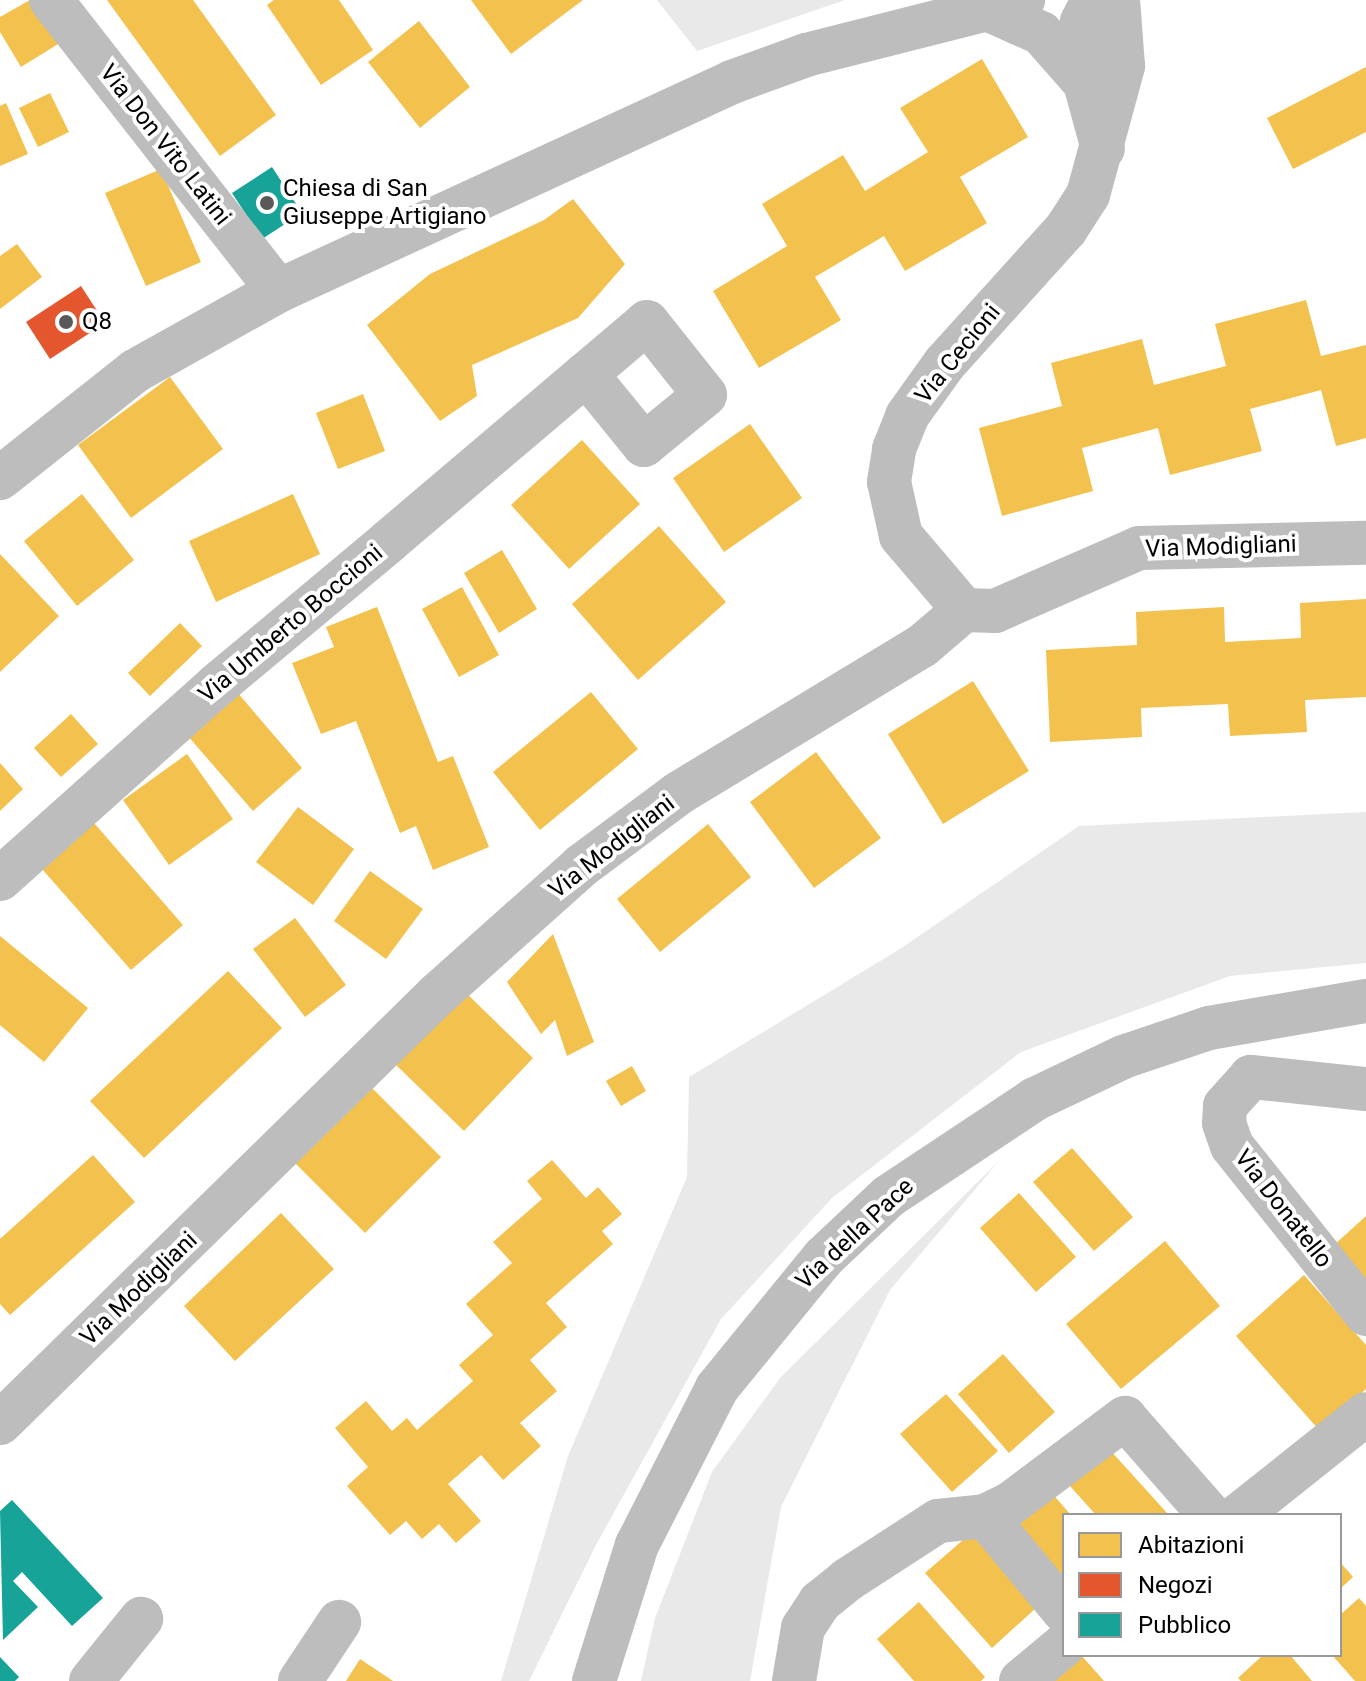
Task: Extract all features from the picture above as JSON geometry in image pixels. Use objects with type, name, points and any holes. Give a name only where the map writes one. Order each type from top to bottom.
[{"type":"street","name":"Via Don Vito Latini","points":[[51,0],[278,291]]},
{"type":"street","points":[[1093,0],[1082,22],[1085,83],[1104,151]]},
{"type":"street","name":"Via Cecioni","points":[[964,610],[901,536],[889,482],[894,449],[907,416],[945,363],[1066,229],[1088,195],[1104,151],[1123,66],[1118,0]]},
{"type":"street","points":[[0,478],[135,371],[278,291],[732,82],[806,55],[1005,5],[1041,33],[1085,83]]},
{"type":"street","name":"Via Umberto Boccioni","points":[[0,879],[217,685],[586,374]]},
{"type":"street","name":"Via Modigliani","points":[[0,1423],[438,994],[581,866],[679,793],[933,639],[964,610],[995,611],[1139,548],[1366,543]]},
{"type":"street","name":"Via della Pace","points":[[594,1681],[637,1545],[717,1388],[824,1257],[889,1196],[1035,1099],[1123,1057],[1209,1028],[1366,1001]]},
{"type":"street","name":"Via Donatello","points":[[1366,1089],[1251,1077],[1225,1106],[1224,1123],[1232,1146],[1366,1314]]},
{"type":"street","points":[[1242,1513],[1366,1414]]},
{"type":"street","points":[[794,1681],[803,1628],[820,1602],[938,1521],[985,1516],[1125,1418],[1208,1513]]},
{"type":"street","points":[[985,1516],[1062,1609]]},
{"type":"street","points":[[91,1681],[141,1619]]},
{"type":"street","points":[[300,1681],[339,1622]]},
{"type":"street","points":[[1021,1681],[1062,1647]]},
{"type":"shaded area","points":[[657,0],[845,0],[697,51]]},
{"type":"shaded area","points":[[1366,812],[1366,963],[1230,976],[1021,1052],[832,1198],[721,1319],[596,1545],[529,1681],[501,1681],[568,1456],[687,1177],[689,1077],[900,949],[1079,826]]},
{"type":"shaded area","points":[[999,1161],[890,1290],[781,1507],[750,1681],[641,1681],[655,1618],[712,1472],[780,1378]]},
{"type":"building: Abitazioni","points":[[30,0],[63,41],[21,67],[0,32],[0,17]]},
{"type":"building: Abitazioni","points":[[107,0],[193,0],[276,115],[220,156]]},
{"type":"building: Abitazioni","points":[[274,0],[339,0],[373,50],[321,85],[267,5]]},
{"type":"building: Abitazioni","points":[[471,0],[583,0],[511,54]]},
{"type":"building: Abitazioni","points":[[419,21],[470,87],[420,128],[368,62]]},
{"type":"building: Abitazioni","points":[[982,59],[1028,137],[960,177],[987,223],[905,271],[884,236],[815,277],[841,320],[759,368],[713,291],[787,246],[762,204],[843,155],[865,191],[928,152],[900,108]]},
{"type":"building: Abitazioni","points":[[1366,67],[1366,132],[1293,169],[1267,118]]},
{"type":"building: Abitazioni","points":[[50,93],[69,132],[38,147],[19,108]]},
{"type":"building: Abitazioni","points":[[6,103],[28,154],[0,166],[0,106]]},
{"type":"building: Abitazioni","points":[[161,169],[201,262],[146,286],[105,193]]},
{"type":"building: Abitazioni","points":[[573,199],[625,264],[578,318],[472,365],[477,396],[440,421],[367,325],[430,274],[544,220]]},
{"type":"building: Abitazioni","points":[[17,244],[42,277],[0,309],[0,256]]},
{"type":"building: Abitazioni","points":[[1306,300],[1321,356],[1366,345],[1366,438],[1336,446],[1321,390],[1250,409],[1262,451],[1170,475],[1158,428],[1082,448],[1093,491],[1002,516],[979,428],[1062,406],[1051,363],[1142,339],[1154,385],[1226,366],[1215,324]]},
{"type":"building: Abitazioni","points":[[170,377],[223,449],[131,518],[78,445]]},
{"type":"building: Abitazioni","points":[[363,394],[385,451],[338,469],[316,413]]},
{"type":"building: Abitazioni","points":[[750,424],[802,498],[724,552],[673,478]]},
{"type":"building: Abitazioni","points":[[582,440],[640,504],[569,569],[511,505]]},
{"type":"building: Abitazioni","points":[[82,494],[134,560],[77,606],[24,541]]},
{"type":"building: Abitazioni","points":[[293,494],[320,554],[216,602],[189,541]]},
{"type":"building: Abitazioni","points":[[659,526],[726,602],[638,680],[572,604]]},
{"type":"building: Abitazioni","points":[[502,550],[537,609],[499,633],[464,573]]},
{"type":"building: Abitazioni","points":[[0,554],[59,616],[0,672]]},
{"type":"building: Abitazioni","points":[[462,587],[499,655],[459,677],[422,609]]},
{"type":"building: Abitazioni","points":[[1366,599],[1366,697],[1305,700],[1307,732],[1230,736],[1228,704],[1141,708],[1142,737],[1050,742],[1046,650],[1137,645],[1136,612],[1224,607],[1225,642],[1301,638],[1300,603]]},
{"type":"building: Abitazioni","points":[[377,607],[438,762],[453,756],[489,847],[433,870],[416,826],[400,833],[356,721],[321,734],[292,663],[334,647],[326,627]]},
{"type":"building: Abitazioni","points":[[180,623],[202,646],[150,696],[128,673]]},
{"type":"building: Abitazioni","points":[[973,681],[1029,771],[943,824],[888,734]]},
{"type":"building: Abitazioni","points":[[237,692],[302,768],[253,811],[187,735]]},
{"type":"building: Abitazioni","points":[[591,692],[638,749],[540,830],[493,772]]},
{"type":"building: Abitazioni","points":[[71,714],[98,744],[61,777],[34,748]]},
{"type":"building: Abitazioni","points":[[816,752],[881,838],[814,888],[750,802]]},
{"type":"building: Abitazioni","points":[[187,754],[233,819],[169,865],[123,800]]},
{"type":"building: Abitazioni","points":[[0,763],[23,789],[0,811]]},
{"type":"building: Abitazioni","points":[[298,807],[354,849],[313,905],[256,862]]},
{"type":"building: Abitazioni","points":[[94,823],[183,925],[131,970],[42,869]]},
{"type":"building: Abitazioni","points":[[708,824],[751,877],[660,952],[617,899]]},
{"type":"building: Abitazioni","points":[[370,871],[423,909],[386,959],[334,921]]},
{"type":"building: Abitazioni","points":[[295,918],[346,985],[305,1017],[253,949]]},
{"type":"building: Abitazioni","points":[[553,934],[594,1042],[567,1056],[555,1020],[541,1034],[507,982]]},
{"type":"building: Abitazioni","points":[[0,936],[88,1008],[44,1062],[0,1025]]},
{"type":"building: Abitazioni","points":[[228,971],[282,1028],[144,1158],[90,1101]]},
{"type":"building: Abitazioni","points":[[462,989],[533,1058],[464,1131],[393,1062]]},
{"type":"building: Abitazioni","points":[[632,1066],[646,1091],[621,1106],[606,1081]]},
{"type":"building: Abitazioni","points":[[369,1085],[441,1157],[365,1233],[293,1161]]},
{"type":"building: Abitazioni","points":[[1072,1148],[1133,1217],[1094,1251],[1033,1182]]},
{"type":"building: Abitazioni","points":[[93,1155],[135,1202],[10,1315],[0,1304],[0,1239]]},
{"type":"building: Abitazioni","points":[[552,1160],[586,1198],[598,1187],[622,1214],[602,1231],[613,1244],[546,1303],[567,1327],[530,1360],[557,1391],[520,1423],[541,1446],[503,1480],[481,1455],[448,1484],[481,1521],[456,1543],[439,1524],[422,1539],[406,1521],[390,1535],[347,1486],[368,1467],[335,1428],[366,1401],[392,1431],[407,1418],[417,1430],[473,1381],[459,1365],[493,1335],[466,1304],[512,1263],[493,1242],[542,1199],[527,1181]]},
{"type":"building: Abitazioni","points":[[1019,1193],[1076,1257],[1036,1292],[980,1228]]},
{"type":"building: Abitazioni","points":[[281,1213],[334,1269],[235,1361],[184,1306]]},
{"type":"building: Abitazioni","points":[[1366,1216],[1366,1282],[1334,1245]]},
{"type":"building: Abitazioni","points":[[1165,1241],[1220,1306],[1121,1389],[1066,1324]]},
{"type":"building: Abitazioni","points":[[1304,1275],[1366,1345],[1366,1389],[1320,1431],[1236,1336]]},
{"type":"building: Abitazioni","points":[[1003,1354],[1055,1412],[1009,1453],[958,1394]]},
{"type":"building: Abitazioni","points":[[946,1394],[998,1451],[952,1492],[900,1434]]},
{"type":"building: Abitazioni","points":[[1110,1450],[1167,1513],[1094,1513],[1070,1486]]},
{"type":"building: Abitazioni","points":[[1049,1490],[1069,1513],[1062,1513],[1062,1584],[1011,1525]]},
{"type":"building: Abitazioni","points":[[971,1533],[1036,1608],[992,1648],[925,1573]]},
{"type":"building: Abitazioni","points":[[1342,1564],[1353,1577],[1342,1587]]},
{"type":"building: Abitazioni","points":[[1359,1598],[1366,1606],[1366,1681],[1355,1681],[1334,1657],[1342,1657],[1342,1613]]},
{"type":"building: Abitazioni","points":[[919,1602],[985,1677],[981,1681],[914,1681],[877,1639]]},
{"type":"building: Abitazioni","points":[[1079,1657],[1083,1657],[1104,1681],[1050,1681]]},
{"type":"building: Abitazioni","points":[[1261,1657],[1292,1657],[1312,1681],[1241,1681],[1238,1678]]},
{"type":"building: Abitazioni","points":[[360,1659],[393,1681],[346,1681]]},
{"type":"building: Negozi","name":"Q8","points":[[81,286],[105,323],[50,359],[26,322]]},
{"type":"building: Pubblico","name":"Chiesa di San Giuseppe Artigiano","points":[[272,167],[302,213],[262,239],[232,193]]},
{"type":"building: Pubblico","points":[[12,1500],[103,1598],[72,1626],[22,1572],[13,1581],[38,1607],[3,1640],[0,1511]]},
{"type":"building: Pubblico","points":[[0,1657],[19,1677],[15,1681],[0,1681]]},
{"type":"place","name":"Chiesa di San Giuseppe Artigiano","points":[[267,203]]},
{"type":"place","name":"Q8","points":[[66,322]]}]
